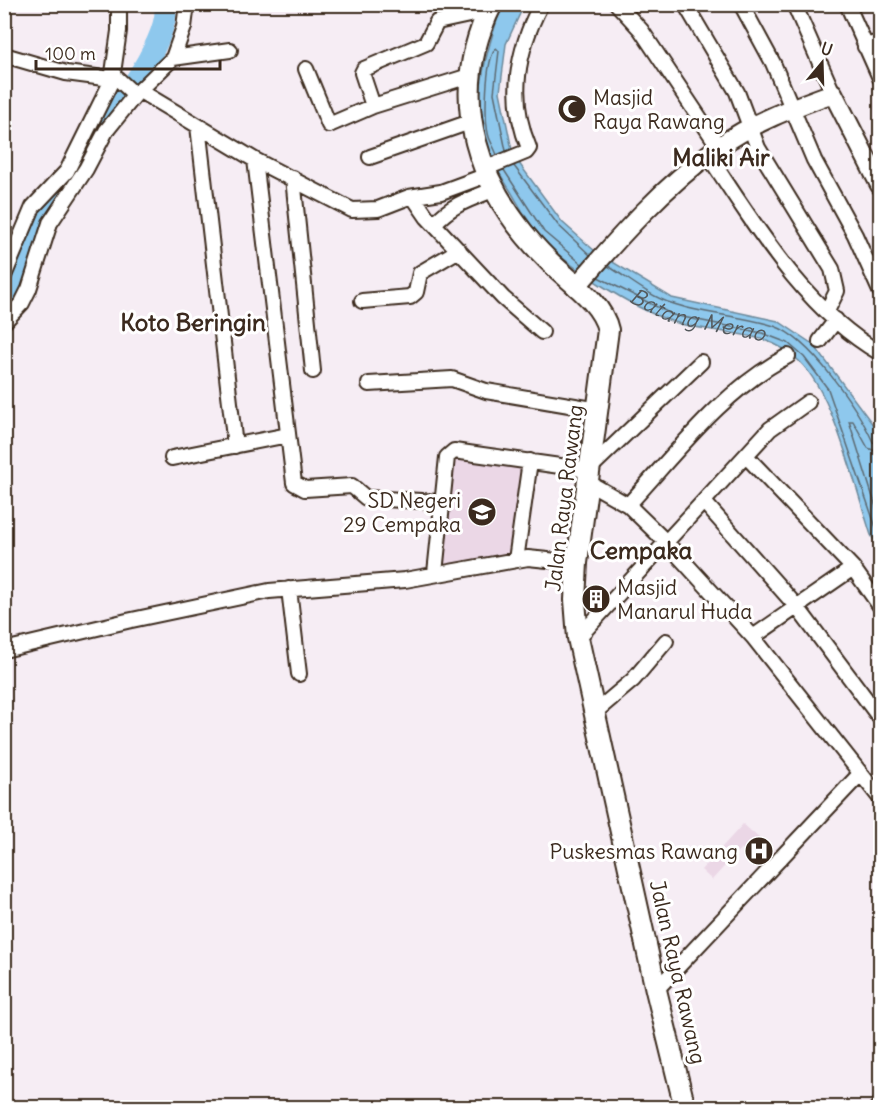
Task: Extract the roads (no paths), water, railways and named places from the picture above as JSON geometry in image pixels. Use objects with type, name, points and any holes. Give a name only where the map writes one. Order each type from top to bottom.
[{"type":"main road","name":"Jalan Raya Rawang","points":[[490,8],[477,43],[469,76],[470,122],[489,175],[508,214],[533,245],[579,283],[600,312],[608,330],[587,475],[575,600],[579,638],[594,713],[656,990],[685,1107]]},
{"type":"street","points":[[4,276],[36,202],[67,171],[116,80],[119,4]]},
{"type":"street","points":[[4,322],[22,303],[29,289],[48,222],[86,169],[106,131],[135,93],[173,58],[184,27],[187,4]]},
{"type":"street","points":[[434,224],[489,175],[529,148],[519,120],[517,105],[518,65],[522,46],[541,4]]},
{"type":"street","points":[[617,4],[641,30],[773,252],[831,315],[880,353]]},
{"type":"street","points":[[686,4],[737,92],[758,148],[832,269],[837,291],[831,315],[820,341]]},
{"type":"street","points":[[741,4],[773,63],[814,160],[855,235],[880,291]]},
{"type":"street","points":[[794,4],[833,93],[879,179]]},
{"type":"street","points":[[847,4],[880,78]]},
{"type":"street","points":[[373,106],[362,73],[364,69],[426,43],[437,22],[490,8]]},
{"type":"street","points":[[865,47],[880,41]]},
{"type":"street","points":[[173,58],[230,50]]},
{"type":"street","points":[[4,55],[66,73],[116,80],[255,160],[352,210],[378,209],[441,192],[489,175]]},
{"type":"street","points":[[306,69],[329,125],[373,106],[469,76]]},
{"type":"street","points":[[579,283],[655,200],[713,151],[792,107],[833,93]]},
{"type":"street","points":[[370,157],[470,122]]},
{"type":"street","points":[[198,126],[235,446]]},
{"type":"street","points":[[255,160],[294,483],[298,488],[352,486],[366,498],[440,502]]},
{"type":"street","points":[[293,178],[313,370]]},
{"type":"street","points":[[414,198],[434,224],[503,298],[542,332]]},
{"type":"street","points":[[31,215],[48,222]]},
{"type":"street","points":[[362,301],[410,297],[416,292],[420,273],[459,250]]},
{"type":"street","points":[[628,505],[712,415],[761,371],[788,356]]},
{"type":"street","points":[[587,475],[701,362]]},
{"type":"street","points":[[369,384],[452,379],[486,391],[598,410]]},
{"type":"street","points":[[579,638],[665,541],[747,457],[770,429],[808,402]]},
{"type":"street","points":[[172,458],[288,435]]},
{"type":"street","points":[[435,573],[440,502],[450,452],[530,461],[587,475],[628,505],[665,541],[753,638],[880,798]]},
{"type":"street","points":[[747,457],[853,568],[880,606]]},
{"type":"street","points":[[516,560],[530,461]]},
{"type":"street","points":[[704,502],[797,607],[878,711]]},
{"type":"street","points":[[4,650],[127,621],[289,589],[398,581],[528,558],[577,563]]},
{"type":"street","points":[[753,638],[853,568]]},
{"type":"street","points":[[289,589],[299,674]]},
{"type":"street","points":[[594,713],[633,680],[666,641]]},
{"type":"street","points":[[656,990],[860,774]]},
{"type":"street","points":[[877,1107],[880,1104]]},
{"type":"water","name":"Batang Merao","points":[[502,5],[524,5],[506,44],[500,92],[513,155],[562,222],[596,252],[672,298],[778,321],[814,345],[874,426],[880,447],[880,550],[871,535],[833,418],[823,395],[799,361],[786,350],[755,337],[687,326],[639,307],[582,272],[550,247],[531,225],[491,157],[485,144],[480,121],[484,70]]},
{"type":"waterway","points":[[4,304],[36,219],[137,79],[153,50],[163,24],[165,4]]},
{"type":"place","name":"Masjid Raya Rawang","points":[[572,109]]},
{"type":"place","name":"SD Negeri 29 Cempaka","points":[[482,512]]},
{"type":"place","name":"Masjid Manarul Huda","points":[[596,599]]},
{"type":"place","name":"Puskesmas Rawang","points":[[759,851]]},
{"type":"district","name":"Maliki Air","points":[[721,157]]},
{"type":"district","name":"Koto Beringin","points":[[193,322]]},
{"type":"district","name":"Cempaka","points":[[641,550]]}]
